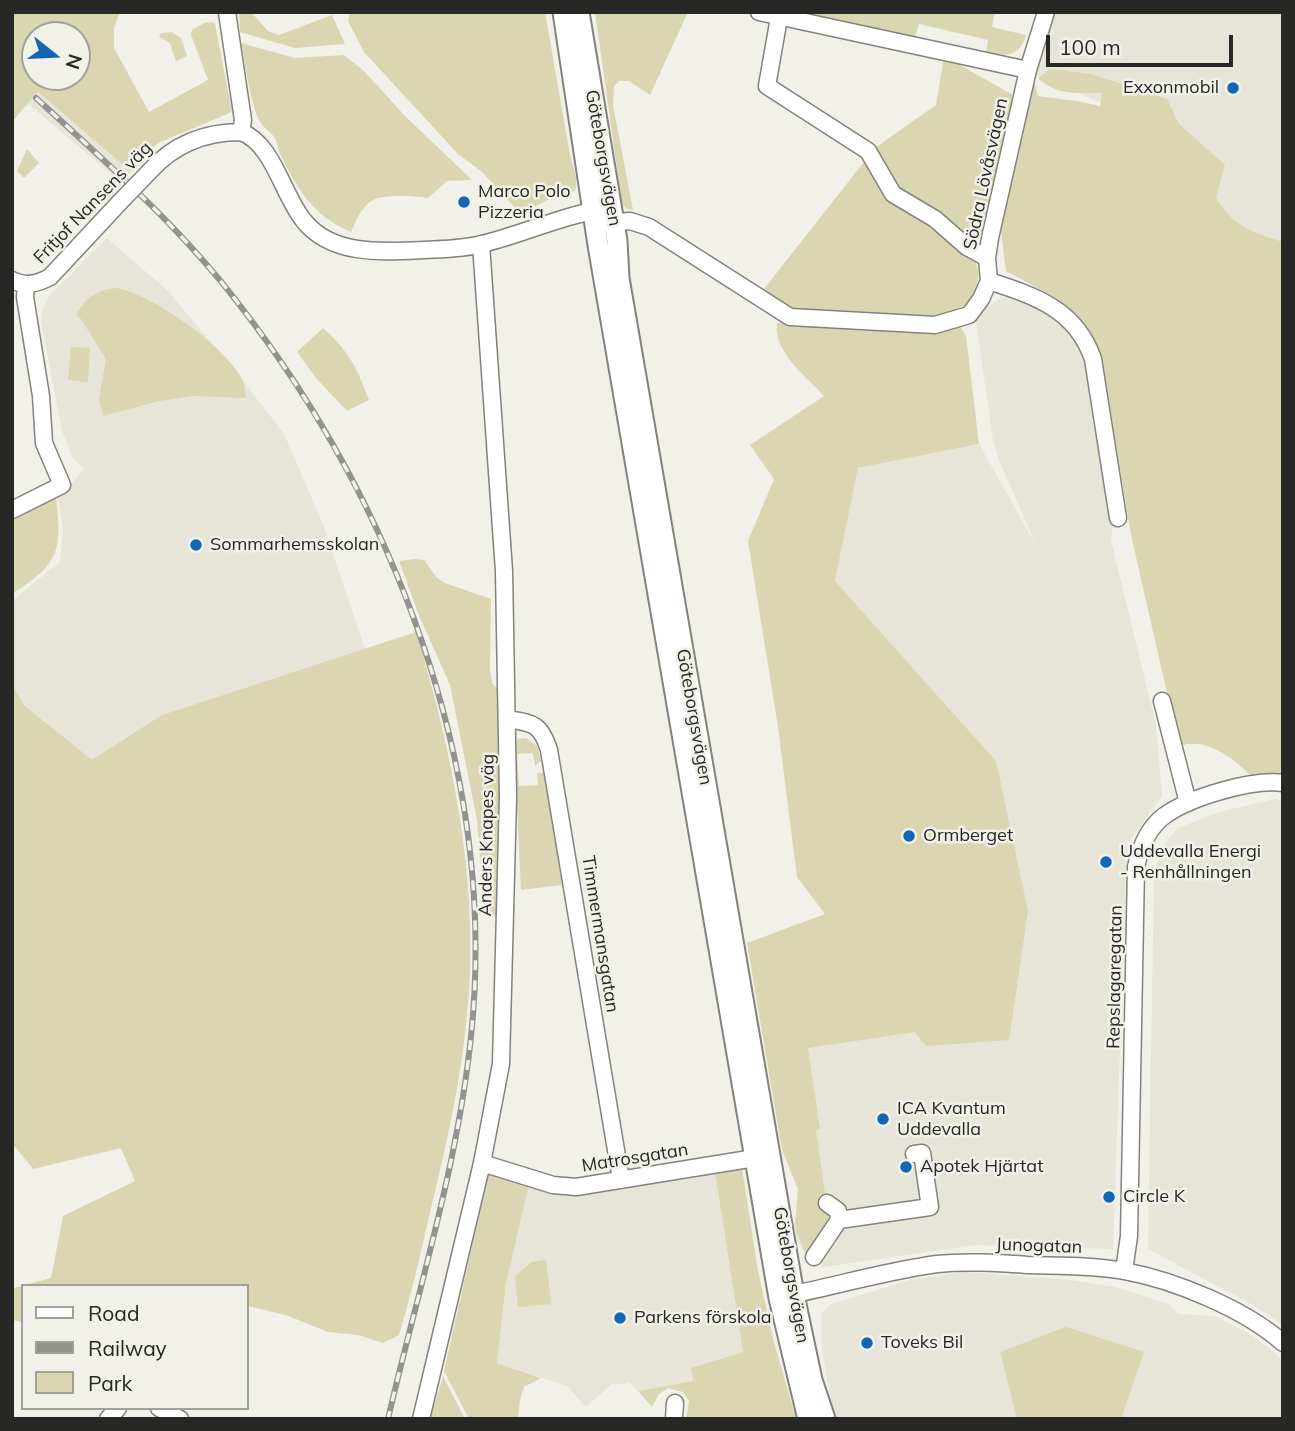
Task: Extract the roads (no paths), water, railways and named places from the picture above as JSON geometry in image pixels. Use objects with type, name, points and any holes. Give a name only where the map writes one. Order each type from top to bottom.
[{"type":"main road","name":"Göteborgsvägen","points":[[563,12],[603,216],[755,1158],[786,1296],[825,1419]]},
{"type":"main road","name":"Göteborgsvägen","points":[[579,12],[603,216],[621,291],[808,1419]]},
{"type":"street","points":[[227,12],[243,120],[241,132],[249,135],[264,148],[302,220],[330,242],[385,252],[458,248],[481,244],[540,224],[603,216],[630,220],[649,227],[790,317],[935,325],[969,316],[982,299],[989,281],[1039,299],[1062,313],[1082,334],[1093,359],[1118,518]]},
{"type":"street","points":[[759,12],[779,14],[1028,70]]},
{"type":"street","name":"Södra Lövåsvägen","points":[[989,281],[987,258],[1028,70],[1046,12]]},
{"type":"street","points":[[779,14],[767,86],[868,151],[893,194],[935,219],[967,247],[987,258]]},
{"type":"street","name":"Fritjof Nansens väg","points":[[19,282],[44,280],[57,272],[120,202],[173,149],[214,134],[241,132]]},
{"type":"street","name":"Anders Knapes väg","points":[[421,1419],[482,1163],[501,1064],[509,797],[508,719],[504,572],[481,244]]},
{"type":"street","points":[[12,510],[62,485],[44,443],[41,396],[25,297],[19,282]]},
{"type":"street","points":[[1162,701],[1188,803]]},
{"type":"street","name":"Timmermansgatan","points":[[508,719],[533,724],[542,734],[549,750],[621,1180]]},
{"type":"street","name":"Repslagaregatan","points":[[1124,1271],[1129,1236],[1136,867],[1140,852],[1153,828],[1165,815],[1188,803],[1248,784],[1283,783]]},
{"type":"street","points":[[839,1220],[930,1207],[922,1153],[914,1154]]},
{"type":"street","name":"Matrosgatan","points":[[482,1163],[552,1185],[576,1187],[755,1158]]},
{"type":"street","points":[[814,1257],[839,1220],[838,1211],[827,1203]]},
{"type":"street","name":"Junogatan","points":[[786,1296],[940,1264],[970,1262],[1124,1271],[1168,1284],[1222,1305],[1251,1320],[1283,1343]]},
{"type":"street","points":[[163,1410],[180,1419]]},
{"type":"railway","points":[[36,98],[142,196],[192,248],[238,303],[293,380],[342,462],[385,548],[421,638],[448,730],[466,824],[475,920],[473,1015],[459,1118],[449,1168],[388,1419]]},
{"type":"place","name":"Exxonmobil","points":[[1233,88]]},
{"type":"place","name":"Marco Polo Pizzeria","points":[[464,202]]},
{"type":"place","name":"Sommarhemsskolan","points":[[196,545]]},
{"type":"place","name":"Ormberget","points":[[909,836]]},
{"type":"place","name":"Uddevalla Energi - Renhållningen","points":[[1106,862]]},
{"type":"place","name":"ICA Kvantum Uddevalla","points":[[883,1119]]},
{"type":"place","name":"Apotek Hjärtat","points":[[906,1167]]},
{"type":"place","name":"Circle K","points":[[1109,1197]]},
{"type":"place","name":"Parkens förskola","points":[[620,1318]]},
{"type":"place","name":"Toveks Bil","points":[[867,1343]]}]
